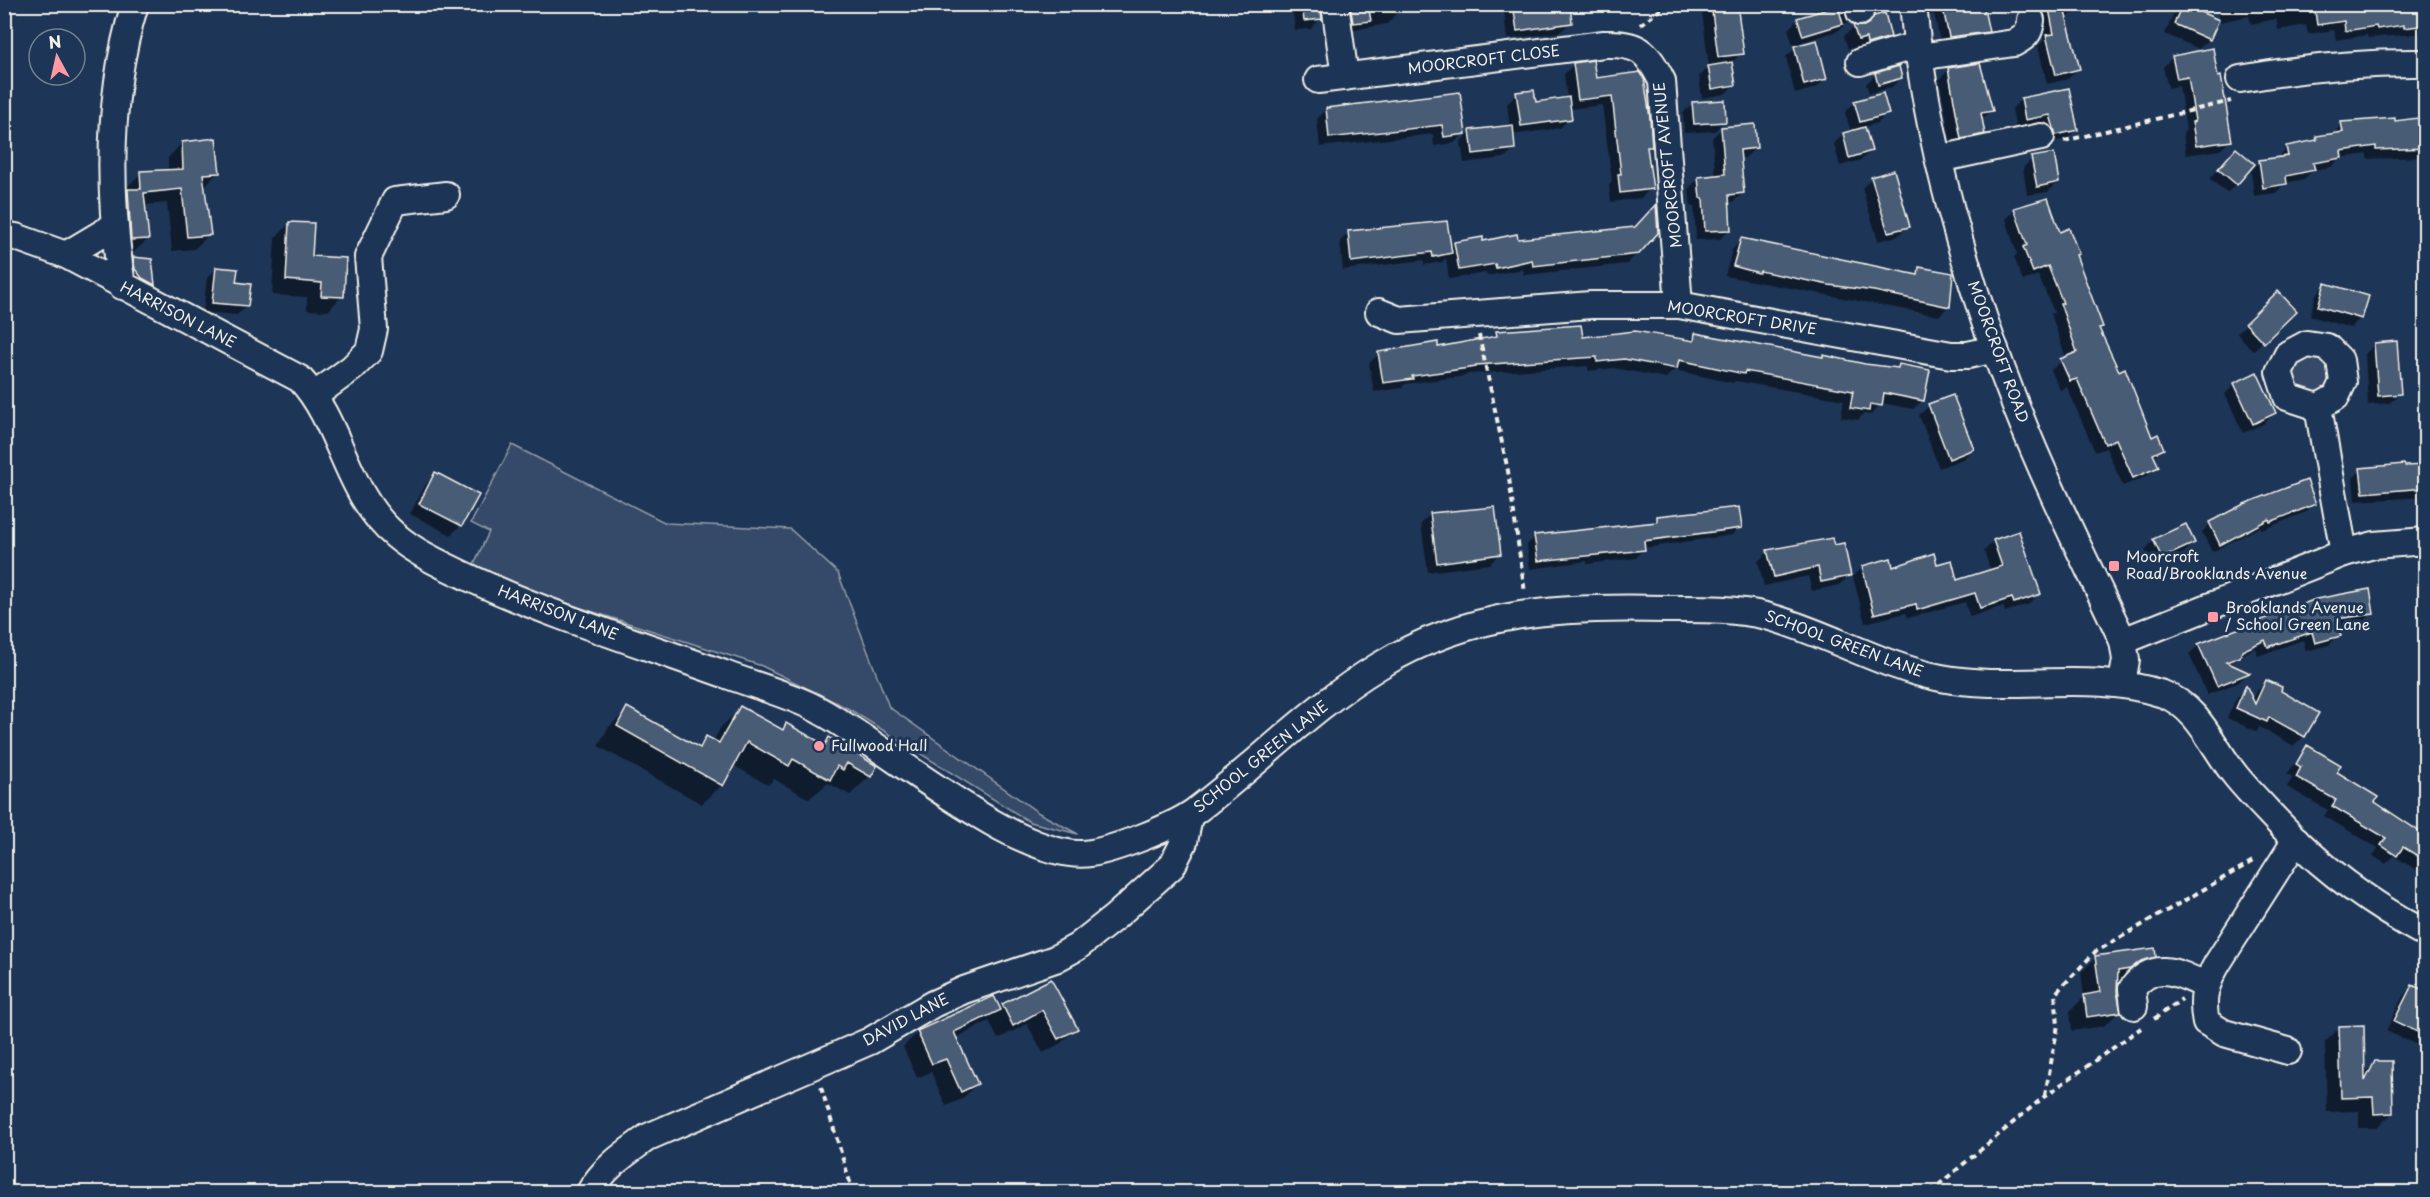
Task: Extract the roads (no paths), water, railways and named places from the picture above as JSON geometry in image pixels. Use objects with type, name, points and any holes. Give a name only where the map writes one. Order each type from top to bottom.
[{"type":"street","points":[[122,286],[113,228],[113,136],[120,69],[135,4]]},
{"type":"street","points":[[1335,4],[1345,77]]},
{"type":"street","name":"MOORCROFT ROAD","points":[[1913,4],[1918,51],[1939,159],[1964,254],[2017,410],[2123,641],[2126,660],[2122,683]]},
{"type":"street","points":[[1860,62],[1918,51],[2014,43],[2025,37],[2030,30],[2031,20]]},
{"type":"street","name":"MOORCROFT CLOSE","points":[[1317,80],[1623,44]]},
{"type":"street","name":"MOORCROFT AVENUE","points":[[1623,44],[1640,49],[1652,61],[1662,81],[1679,305]]},
{"type":"street","points":[[2240,79],[2298,69],[2361,63],[2426,63]]},
{"type":"street","points":[[1939,159],[2050,140]]},
{"type":"street","points":[[315,395],[352,368],[369,351],[374,329],[372,282],[368,257],[395,201],[446,195]]},
{"type":"street","points":[[66,255],[113,228]]},
{"type":"street","name":"HARRISON LANE","points":[[4,235],[66,255],[300,379],[315,395],[350,476],[370,507],[396,536],[441,564],[511,597],[807,704],[1015,837],[1055,852],[1087,854],[1141,836],[1189,816]]},
{"type":"street","name":"MOORCROFT DRIVE","points":[[1379,312],[1399,320],[1592,305],[1679,305],[1951,355],[1968,355],[1995,350]]},
{"type":"street","points":[[2318,407],[2344,553]]},
{"type":"street","points":[[2123,641],[2344,553],[2374,545],[2426,541]]},
{"type":"street","name":"SCHOOL GREEN LANE","points":[[1189,816],[1294,727],[1379,666],[1432,639],[1476,623],[1525,612],[1643,608],[1758,614],[1808,629],[1861,652],[1938,678],[1974,682],[2122,683],[2179,701],[2190,711],[2233,773],[2296,840],[2359,893],[2426,934]]},
{"type":"street","name":"DAVID LANE","points":[[590,1192],[596,1181],[621,1156],[648,1137],[870,1041],[933,1004],[964,990],[1055,959],[1077,947],[1115,917],[1172,866],[1184,842],[1189,816]]},
{"type":"street","points":[[2288,1051],[2224,1034],[2206,1022],[2202,1003],[2205,985],[2296,840]]},
{"type":"street","points":[[2134,1006],[2132,989],[2140,978],[2149,973],[2171,970],[2205,985]]},
{"type":"place","name":"Moorcroft Road/Brooklands Avenue","points":[[2114,566]]},
{"type":"place","name":"Brooklands Avenue / School Green Lane","points":[[2213,617]]},
{"type":"place","name":"Fullwood Hall","points":[[819,746]]}]
